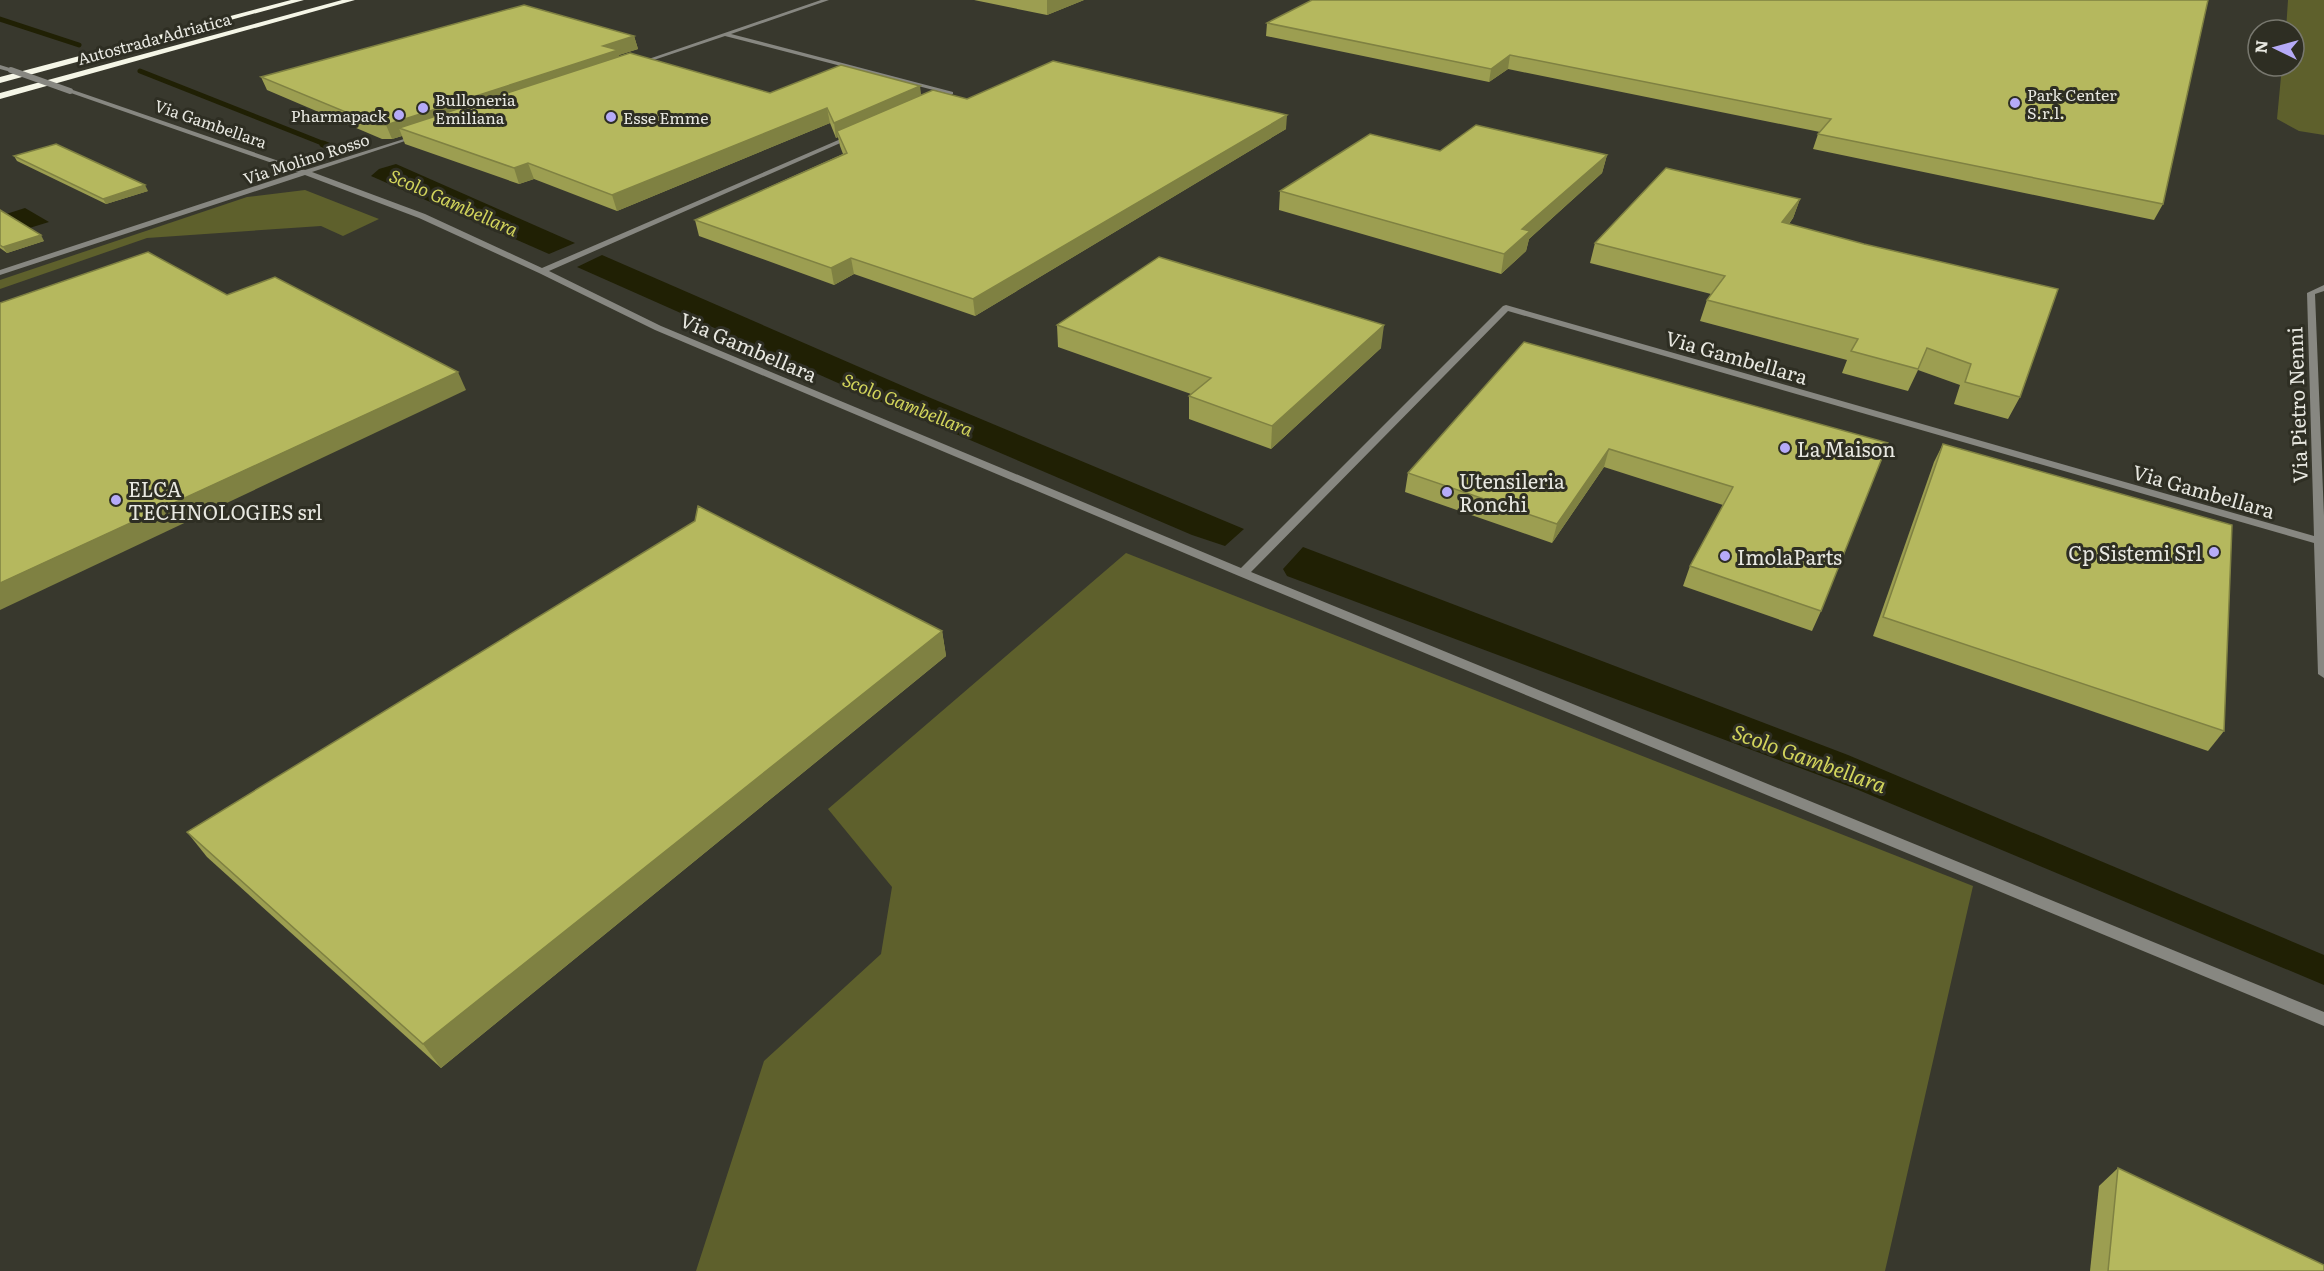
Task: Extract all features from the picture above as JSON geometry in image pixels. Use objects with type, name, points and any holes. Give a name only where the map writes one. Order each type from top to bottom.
[{"type":"highway","name":"Autostrada Adriatica","points":[[0,80],[300,0]]},
{"type":"highway","name":"Autostrada Adriatica","points":[[0,96],[351,0]]},
{"type":"street","points":[[626,67],[826,0]]},
{"type":"street","points":[[726,34],[951,93],[929,102]]},
{"type":"street","name":"Via Gambellara","points":[[0,67],[304,172],[422,216],[658,328],[1243,573],[2324,1019]]},
{"type":"street","points":[[542,271],[865,130]]},
{"type":"street","name":"Via Molino Rosso","points":[[0,273],[426,132]]},
{"type":"street","name":"Via Pietro Nenni","points":[[2324,288],[2311,293],[2324,674]]},
{"type":"street","name":"Via Gambellara","points":[[1243,573],[1506,308],[2318,541]]},
{"type":"green space","points":[[2288,0],[2324,0],[2324,135],[2299,131],[2277,119],[2281,78],[2306,78],[2306,18],[2287,18]]},
{"type":"green space","points":[[305,190],[379,219],[343,236],[321,226],[147,238],[0,289],[0,280],[247,197]]},
{"type":"green space","points":[[1126,553],[1973,886],[1885,1271],[696,1271],[764,1061],[881,954],[892,887],[828,809]]},
{"type":"water","points":[[396,164],[575,243],[549,254],[371,176],[379,169]]},
{"type":"water","points":[[25,208],[49,222],[0,237],[0,216]]},
{"type":"water","points":[[602,255],[926,396],[1244,529],[1225,546],[1192,535],[874,399],[577,267]]},
{"type":"water","points":[[1303,547],[1848,755],[2324,955],[2324,985],[1856,789],[1287,576],[1283,569]]},
{"type":"building","name":"Park Center S.r.l.","points":[[1312,0],[2208,0],[2163,204],[1818,134],[1831,119],[1510,55],[1491,69],[1267,23]]},
{"type":"building","points":[[524,5],[634,36],[603,46],[618,50],[386,125],[377,125],[261,77]]},
{"type":"building","points":[[630,53],[770,93],[841,65],[920,86],[834,123],[827,108],[612,195],[528,163],[514,168],[399,128]]},
{"type":"building","points":[[1053,61],[1287,115],[973,299],[851,258],[831,268],[695,220],[847,153],[837,131],[933,90],[967,99]]},
{"type":"building","points":[[1476,125],[1607,155],[1522,229],[1530,231],[1504,254],[1280,191],[1370,134],[1440,151]]},
{"type":"building","points":[[56,144],[145,185],[103,199],[14,156]]},
{"type":"building","points":[[1666,168],[1800,199],[1782,222],[1864,244],[2058,289],[2020,397],[1965,382],[1971,364],[1927,348],[1918,369],[1851,351],[1858,339],[1707,300],[1725,276],[1595,243]]},
{"type":"building","points":[[0,210],[41,235],[3,247],[0,245]]},
{"type":"building","name":"ELCA TECHNOLOGIES srl","points":[[148,252],[227,295],[275,277],[458,372],[0,583],[0,303]]},
{"type":"building","points":[[1159,257],[1384,325],[1272,426],[1189,396],[1211,378],[1057,325]]},
{"type":"building","points":[[1524,342],[1888,443],[1821,611],[1690,566],[1733,487],[1609,449],[1557,524],[1408,473]]},
{"type":"building","points":[[1943,444],[2232,525],[2224,731],[1883,617]]},
{"type":"building","points":[[698,506],[942,631],[423,1044],[187,832],[695,521]]},
{"type":"building","points":[[2118,1168],[2324,1265],[2324,1271],[2108,1271]]},
{"type":"waterway","name":"Scolo Gambellara","points":[[0,19],[79,45]]},
{"type":"waterway","name":"Scolo Gambellara","points":[[140,71],[327,145]]},
{"type":"waterway","name":"Scolo Gambellara","points":[[323,144],[341,151]]},
{"type":"place","name":"Park Center S.r.l.","points":[[2015,103]]},
{"type":"place","name":"Bulloneria Emiliana","points":[[423,108]]},
{"type":"place","name":"Pharmapack","points":[[399,115]]},
{"type":"place","name":"Esse Emme","points":[[611,117]]},
{"type":"place","name":"La Maison","points":[[1785,448]]},
{"type":"place","name":"Utensileria Ronchi","points":[[1447,492]]},
{"type":"place","name":"ELCA TECHNOLOGIES srl","points":[[116,500]]},
{"type":"place","name":"Cp Sistemi Srl","points":[[2214,552]]},
{"type":"place","name":"ImolaParts","points":[[1725,556]]}]
